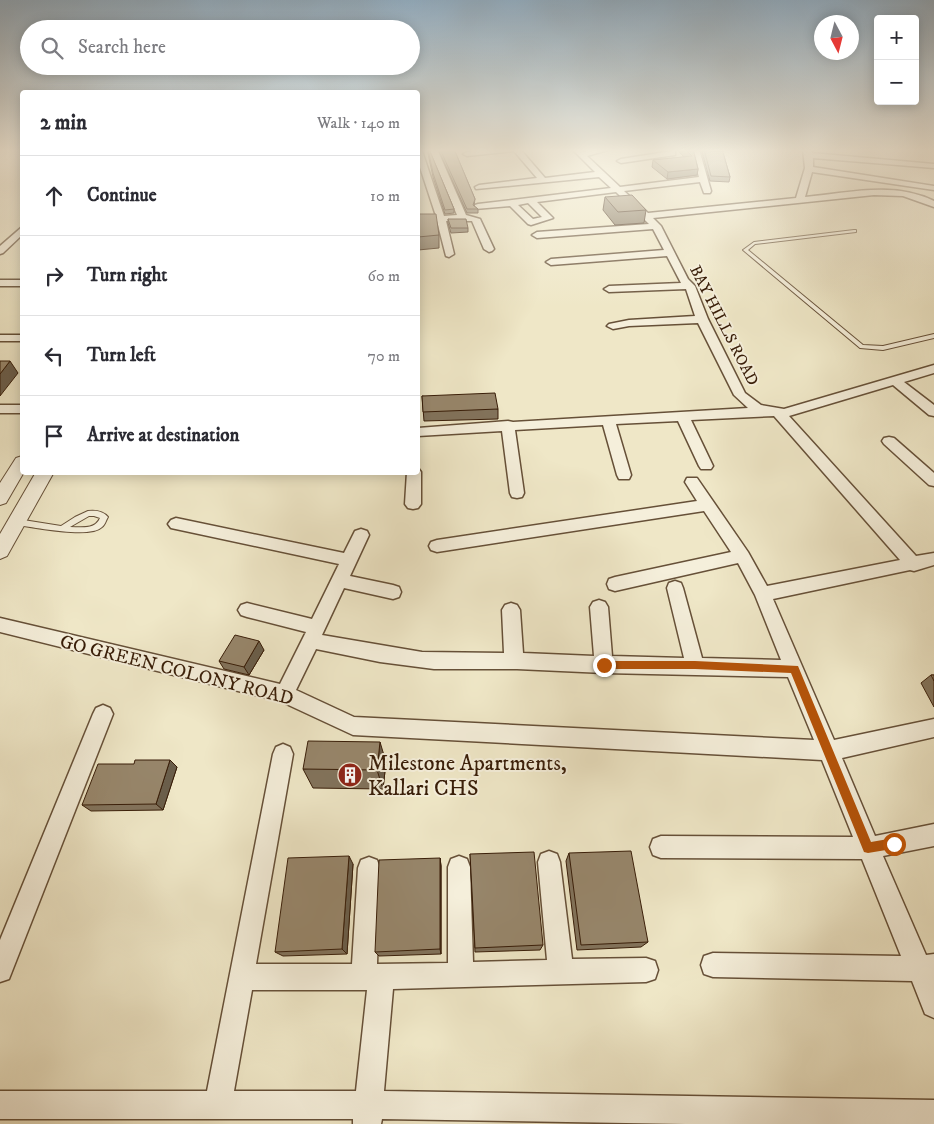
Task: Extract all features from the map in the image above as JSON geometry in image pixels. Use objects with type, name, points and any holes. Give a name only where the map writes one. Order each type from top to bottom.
[{"type":"street","points":[[435,201],[441,219],[448,254]]},
{"type":"street","points":[[455,201],[462,217]]},
{"type":"street","points":[[478,207],[526,201]]},
{"type":"street","points":[[512,203],[530,222],[549,218],[531,201]]},
{"type":"street","name":"BAY HILLS ROAD","points":[[633,201],[650,216],[684,280],[690,286],[702,319],[740,394],[756,408],[773,412]]},
{"type":"street","points":[[650,216],[786,201]]},
{"type":"street","points":[[609,289],[690,286],[693,278],[658,220],[650,216]]},
{"type":"street","points":[[420,220],[462,217],[476,219],[489,249]]},
{"type":"street","points":[[537,235],[656,226]]},
{"type":"street","points":[[2,248],[20,232]]},
{"type":"street","points":[[551,262],[669,253]]},
{"type":"street","points":[[0,283],[20,283]]},
{"type":"street","points":[[602,320],[616,330],[629,323],[702,319]]},
{"type":"street","points":[[0,338],[20,338]]},
{"type":"street","points":[[420,432],[508,425],[794,410],[934,369]]},
{"type":"street","points":[[894,380],[934,412]]},
{"type":"street","points":[[0,409],[20,409]]},
{"type":"street","points":[[773,412],[914,565]]},
{"type":"street","points":[[683,416],[706,466]]},
{"type":"street","points":[[608,420],[624,475]]},
{"type":"street","points":[[508,425],[517,493]]},
{"type":"street","points":[[889,441],[934,481]]},
{"type":"street","points":[[0,498],[20,465]]},
{"type":"street","points":[[0,551],[43,475]]},
{"type":"street","points":[[413,504],[414,475]]},
{"type":"street","points":[[692,482],[742,556],[764,594],[868,848],[927,968],[934,1005]]},
{"type":"street","points":[[437,546],[708,506]]},
{"type":"street","points":[[176,524],[349,560]]},
{"type":"street","points":[[286,694],[313,633],[362,535]]},
{"type":"street","points":[[615,584],[742,556]]},
{"type":"street","points":[[764,594],[914,565],[934,559]]},
{"type":"street","points":[[339,580],[393,592]]},
{"type":"street","points":[[675,588],[695,665]]},
{"type":"street","points":[[599,607],[604,665]]},
{"type":"street","points":[[247,610],[362,652],[424,660],[604,665],[695,665],[794,669]]},
{"type":"street","points":[[511,610],[514,661]]},
{"type":"street","name":"GO GREEN COLONY ROAD","points":[[0,624],[286,694],[353,726],[829,751],[934,728]]},
{"type":"street","points":[[0,970],[103,714]]},
{"type":"street","points":[[218,1105],[283,754]]},
{"type":"street","points":[[661,847],[868,848],[934,835]]},
{"type":"street","points":[[549,862],[561,973]]},
{"type":"street","points":[[459,867],[461,975]]},
{"type":"street","points":[[368,1114],[372,977],[369,868]]},
{"type":"street","points":[[713,965],[927,968]]},
{"type":"street","points":[[241,977],[372,977],[646,970]]},
{"type":"street","points":[[0,1105],[218,1105],[368,1114],[889,1119],[934,1114]]},
{"type":"lane","points":[[854,231],[754,243],[745,250],[862,346],[883,348],[934,336]]},
{"type":"lane","points":[[17,522],[63,528],[91,530],[99,526],[104,517],[102,514],[94,513],[79,518],[63,528]]},
{"type":"building","points":[[442,201],[451,201],[454,209],[445,210]]},
{"type":"building","points":[[464,201],[474,201],[473,205],[478,209],[467,209]]},
{"type":"building","points":[[609,201],[638,201],[646,210],[618,212]]},
{"type":"building","points":[[420,214],[436,214],[439,235],[420,237]]},
{"type":"building","points":[[448,219],[466,219],[468,228],[451,228]]},
{"type":"building","points":[[0,361],[10,361],[0,374]]},
{"type":"building","points":[[495,393],[498,409],[423,412],[422,396]]},
{"type":"building","points":[[235,635],[259,641],[244,667],[219,661]]},
{"type":"building","points":[[308,741],[380,742],[377,770],[303,769]]},
{"type":"building","points":[[135,760],[170,760],[156,804],[82,805],[98,764],[134,764]]},
{"type":"building","points":[[631,851],[648,942],[581,945],[569,853]]},
{"type":"building","points":[[534,852],[543,945],[475,948],[470,854]]},
{"type":"building","points":[[349,856],[342,949],[275,952],[288,858]]},
{"type":"building","points":[[440,858],[440,949],[375,952],[379,860]]},
{"type":"place","name":"Milestone Apartments, Kallari CHS","points":[[350,775]]},
{"type":"route","points":[[604,665],[695,665],[794,669],[868,848],[894,844]]}]
